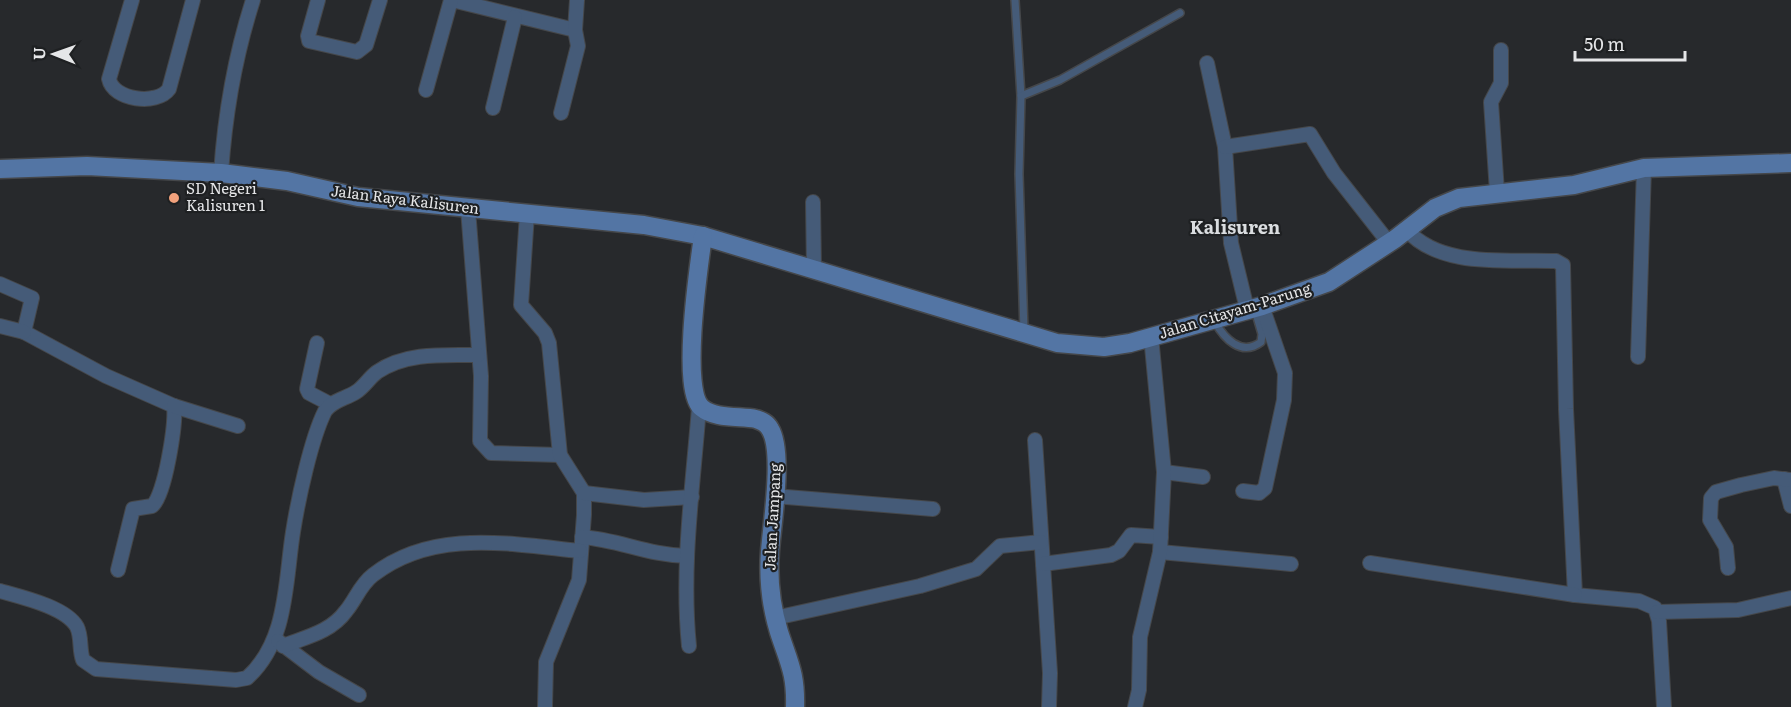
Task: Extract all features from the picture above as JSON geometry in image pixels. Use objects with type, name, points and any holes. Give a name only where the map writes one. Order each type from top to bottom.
[{"type":"main road","name":"Jalan Citayam-Parung","points":[[703,236],[1057,343],[1104,347],[1255,308],[1329,282],[1389,243],[1443,203],[1497,192],[1574,185],[1644,168],[1791,163]]},
{"type":"main road","name":"Jalan Raya Kalisuren","points":[[0,169],[87,166],[221,173],[287,181],[358,197],[644,225],[703,236]]},
{"type":"main road","points":[[699,407],[695,398],[692,376],[692,329],[703,236]]},
{"type":"main road","name":"Jalan Jampang","points":[[699,407],[713,414],[756,419],[769,426],[776,458],[770,587],[775,618],[795,678],[795,707]]},
{"type":"street","points":[[132,0],[108,79],[112,89],[141,98],[159,97],[169,89],[193,0]]},
{"type":"street","points":[[221,173],[230,91],[253,0]]},
{"type":"street","points":[[318,0],[308,36],[309,41],[357,52],[366,45],[380,0]]},
{"type":"street","points":[[426,90],[452,0],[575,30]]},
{"type":"street","points":[[561,113],[578,46],[575,30],[577,0]]},
{"type":"street","points":[[493,108],[515,17]]},
{"type":"street","points":[[1497,192],[1491,102],[1501,83],[1501,50]]},
{"type":"street","points":[[1207,63],[1225,147],[1231,243],[1255,308],[1285,373],[1284,400],[1264,492],[1243,491]]},
{"type":"street","points":[[1225,147],[1310,134],[1330,168],[1389,243]]},
{"type":"street","points":[[1638,357],[1644,168]]},
{"type":"street","points":[[813,202],[814,270]]},
{"type":"street","points":[[468,209],[482,400],[480,441],[491,453],[560,455]]},
{"type":"street","points":[[527,214],[521,305],[545,333],[549,343],[560,455],[584,493],[579,580],[546,662],[545,707]]},
{"type":"street","points":[[1406,229],[1427,247],[1458,256],[1556,261],[1563,265],[1566,409],[1575,595]]},
{"type":"street","points":[[0,284],[32,298],[24,333]]},
{"type":"street","points":[[0,326],[24,333],[106,376],[174,406],[238,426]]},
{"type":"street","points":[[1136,707],[1139,690],[1140,637],[1160,552],[1164,472],[1151,336]]},
{"type":"street","points":[[317,343],[307,389],[309,393],[330,404]]},
{"type":"street","points":[[0,591],[34,600],[70,620],[79,630],[83,660],[96,669],[244,679],[279,642],[297,513],[320,420],[330,404],[354,393],[382,369],[406,360],[428,355],[478,355]]},
{"type":"street","points":[[118,570],[133,509],[152,506],[160,496],[175,420],[174,406]]},
{"type":"street","points":[[689,646],[687,556],[699,407]]},
{"type":"street","points":[[1035,440],[1049,707]]},
{"type":"street","points":[[1164,472],[1203,477]]},
{"type":"street","points":[[1728,568],[1726,547],[1710,520],[1711,498],[1716,492],[1741,485],[1788,479],[1791,506]]},
{"type":"street","points":[[584,493],[644,500],[692,497]]},
{"type":"street","points":[[774,496],[933,509]]},
{"type":"street","points":[[1043,564],[1111,555],[1119,550],[1131,535],[1161,537]]},
{"type":"street","points":[[279,642],[332,626],[346,613],[358,591],[373,575],[415,551],[447,543],[581,544],[610,540],[662,555],[687,556]]},
{"type":"street","points":[[775,618],[920,586],[976,569],[1000,546],[1041,542]]},
{"type":"street","points":[[1160,552],[1291,564]]},
{"type":"street","points":[[1370,563],[1575,595],[1649,604],[1657,612],[1664,707]]},
{"type":"street","points":[[1657,612],[1738,610],[1791,598]]},
{"type":"street","points":[[279,642],[319,672],[359,695]]},
{"type":"lane","points":[[1016,0],[1021,96],[1018,174],[1024,333]]},
{"type":"lane","points":[[1021,96],[1060,80],[1180,14]]},
{"type":"lane","points":[[1214,319],[1226,338],[1235,345],[1256,345],[1261,342],[1262,334],[1255,308]]},
{"type":"place","name":"SD Negeri Kalisuren 1","points":[[174,198]]},
{"type":"district","name":"Kalisuren","points":[[1235,228]]}]
